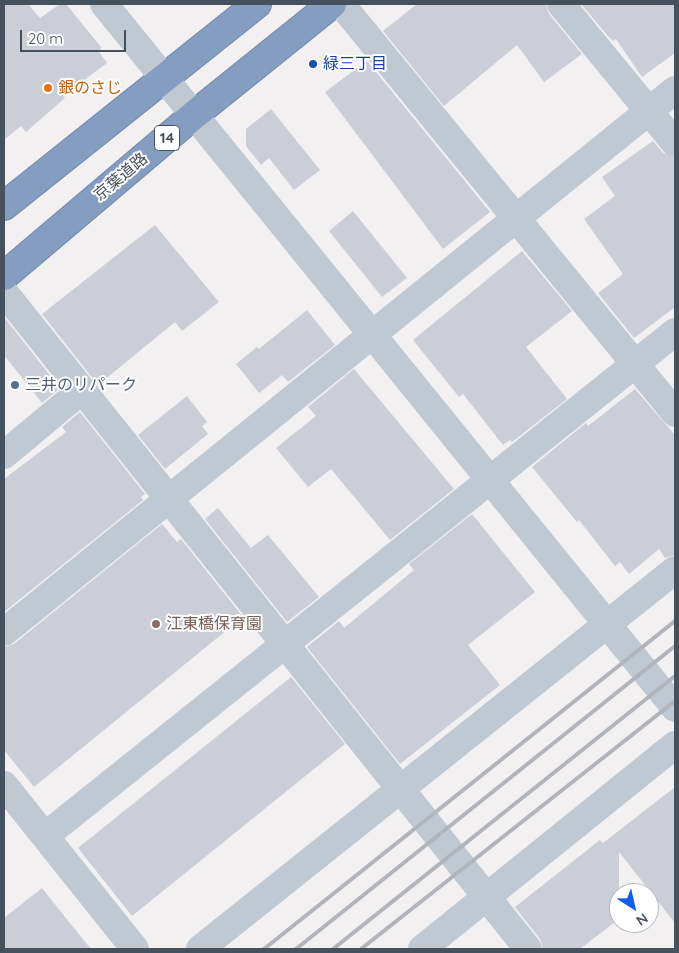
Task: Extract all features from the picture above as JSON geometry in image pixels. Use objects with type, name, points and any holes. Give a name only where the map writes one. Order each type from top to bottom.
[{"type":"highway","points":[[4,206],[256,4]]},
{"type":"highway","name":"京葉道路","points":[[4,276],[194,115],[332,4]]},
{"type":"street","points":[[104,4],[675,708]]},
{"type":"street","points":[[341,4],[675,413]]},
{"type":"street","points":[[561,4],[675,143]]},
{"type":"street","points":[[4,632],[675,90]]},
{"type":"street","points":[[4,292],[528,949]]},
{"type":"street","points":[[45,836],[675,332]]},
{"type":"street","points":[[4,455],[82,390]]},
{"type":"street","points":[[200,949],[675,570]]},
{"type":"street","points":[[422,949],[675,745]]},
{"type":"street","points":[[4,785],[136,949]]},
{"type":"building","points":[[4,4],[28,4],[40,18],[60,4],[66,4],[101,47],[100,53],[107,63],[63,96],[65,98],[26,132],[21,126],[4,140]]},
{"type":"building","points":[[417,4],[546,4],[549,14],[582,54],[544,82],[517,45],[444,106],[383,31]]},
{"type":"building","points":[[581,4],[675,4],[675,53],[642,77],[616,39],[613,41],[607,35]]},
{"type":"building","points":[[367,61],[490,212],[443,249],[325,92]]},
{"type":"building","points":[[271,109],[320,170],[294,190],[269,158],[261,165],[246,146],[246,129]]},
{"type":"building","points":[[653,141],[663,153],[675,158],[675,307],[634,338],[598,293],[623,274],[584,219],[615,196],[602,177]]},
{"type":"building","points":[[353,211],[407,278],[382,297],[329,231]]},
{"type":"building","points":[[155,225],[219,302],[182,331],[175,322],[98,385],[42,314]]},
{"type":"building","points":[[522,251],[572,311],[526,347],[567,399],[512,442],[510,440],[503,445],[463,394],[459,397],[413,340]]},
{"type":"building","points":[[307,310],[335,345],[288,382],[282,375],[259,393],[236,364],[257,347],[259,349]]},
{"type":"building","points":[[4,317],[60,388],[42,403],[4,355]]},
{"type":"building","points":[[354,369],[454,489],[390,540],[331,469],[308,487],[276,448],[316,416],[308,407]]},
{"type":"building","points":[[635,389],[675,435],[675,555],[665,558],[659,549],[629,574],[620,562],[615,566],[579,520],[577,522],[532,467],[586,423],[588,426]]},
{"type":"building","points":[[187,396],[207,422],[202,426],[208,434],[165,469],[138,435]]},
{"type":"building","points":[[80,412],[145,494],[141,497],[143,500],[4,612],[4,479],[66,432],[62,427]]},
{"type":"building","points":[[218,508],[251,548],[268,535],[319,597],[287,622],[205,519]]},
{"type":"building","points":[[472,514],[535,592],[468,645],[500,685],[400,764],[307,647],[339,621],[344,628],[414,570],[409,564]]},
{"type":"building","points":[[162,524],[177,542],[181,539],[243,617],[34,787],[4,750],[4,647],[14,644]]},
{"type":"building","points":[[291,677],[345,744],[132,916],[78,848]]},
{"type":"building","points":[[675,787],[675,923],[659,903],[659,883],[643,883],[619,852],[619,883],[609,883],[609,927],[580,949],[543,949],[540,939],[515,907],[600,840],[603,843]]},
{"type":"building","points":[[42,888],[91,949],[4,949],[4,918]]},
{"type":"railway","points":[[264,949],[675,621]]},
{"type":"railway","points":[[296,949],[675,646]]},
{"type":"railway","points":[[333,949],[675,676]]},
{"type":"railway","points":[[361,949],[675,701]]},
{"type":"place","name":"緑三丁目","points":[[313,64]]},
{"type":"place","name":"銀のさじ","points":[[48,88]]},
{"type":"place","name":"三井のリパーク","points":[[15,385]]},
{"type":"place","name":"江東橋保育園","points":[[156,624]]}]
